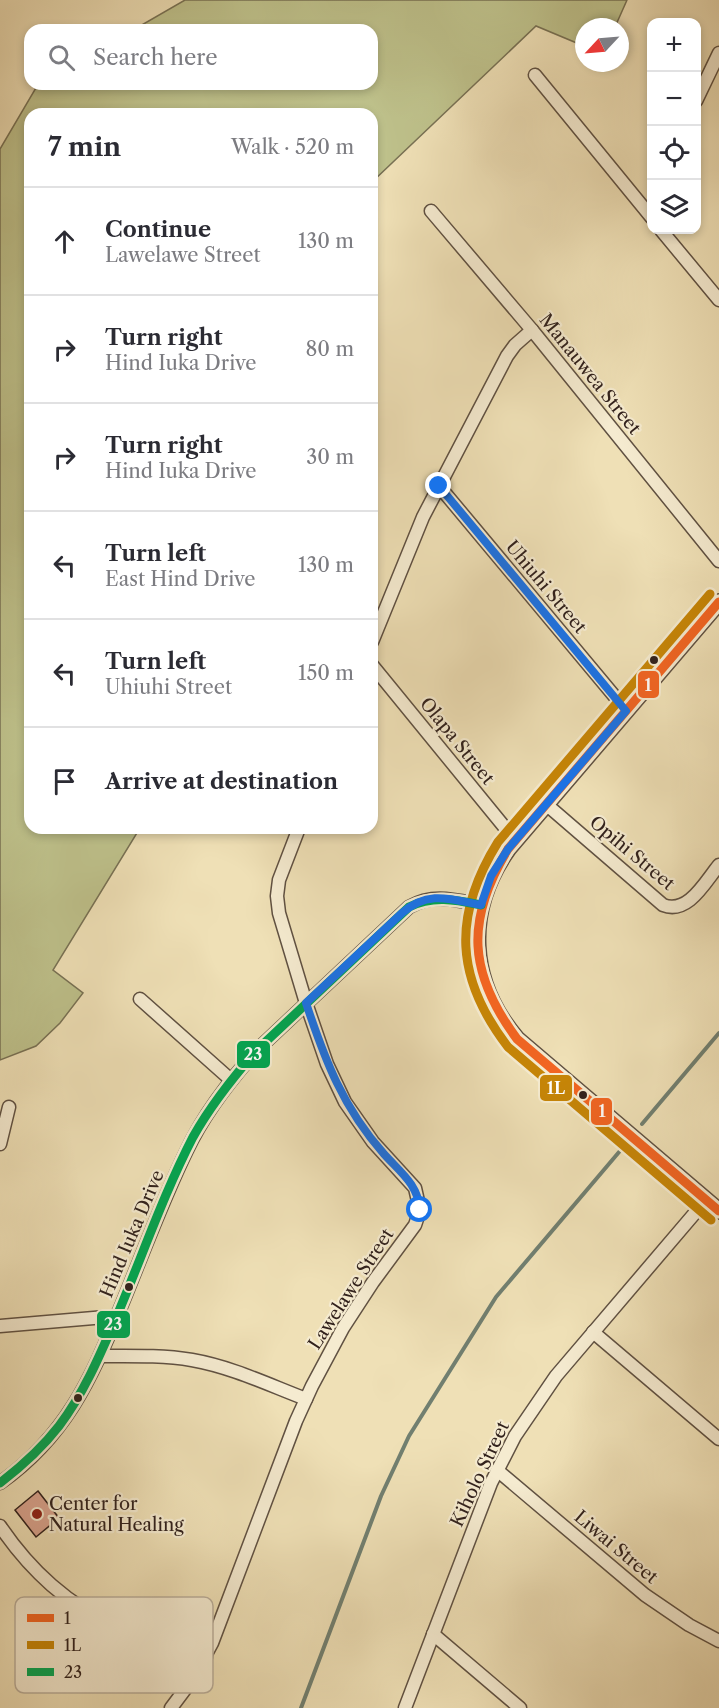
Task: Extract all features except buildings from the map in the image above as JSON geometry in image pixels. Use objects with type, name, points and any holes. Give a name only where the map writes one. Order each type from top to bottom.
[{"type":"street","points":[[701,91],[719,53]]},
{"type":"street","points":[[535,75],[647,213]]},
{"type":"street","name":"Manauwea Street","points":[[431,211],[532,330],[719,561]]},
{"type":"street","points":[[664,234],[719,300]]},
{"type":"street","points":[[378,627],[413,538],[439,486],[507,356],[515,345],[532,330]]},
{"type":"street","name":"Uhiuhi Street","points":[[439,486],[626,711]]},
{"type":"street","points":[[719,602],[515,840],[491,876],[481,905],[477,937],[480,968],[490,999],[506,1027],[529,1051],[719,1211]]},
{"type":"street","name":"Olapa Street","points":[[378,672],[515,840]]},
{"type":"street","name":"Opihi Street","points":[[547,805],[663,905],[679,907],[688,902],[719,865]]},
{"type":"street","name":"Lawelawe Street","points":[[213,1639],[306,1399],[343,1328],[415,1225],[420,1210],[418,1195],[411,1182],[373,1142],[345,1102],[327,1064],[306,1003],[279,913],[277,896],[279,880],[297,834]]},
{"type":"street","name":"Hind Iuka Drive","points":[[0,1483],[28,1460],[60,1425],[86,1387],[188,1149],[210,1109],[231,1080],[258,1049],[306,1003],[402,913],[417,902],[441,898],[481,905]]},
{"type":"street","points":[[140,999],[231,1080]]},
{"type":"street","points":[[0,1144],[9,1107]]},
{"type":"street","name":"Kiholo Street","points":[[405,1708],[497,1470],[515,1436],[541,1395],[706,1200]]},
{"type":"street","points":[[0,1326],[117,1316]]},
{"type":"street","points":[[594,1332],[719,1439]]},
{"type":"street","points":[[100,1356],[175,1357],[195,1360],[254,1378],[306,1399]]},
{"type":"street","name":"Liwai Street","points":[[497,1470],[645,1595],[689,1625],[719,1641]]},
{"type":"street","points":[[0,1526],[34,1569],[67,1597]]},
{"type":"street","points":[[433,1634],[520,1708]]},
{"type":"street","name":"Lawelawe Street","points":[[171,1708],[182,1693]]},
{"type":"green space","points":[[185,0],[627,0],[619,18],[575,18],[575,42],[536,26],[378,176],[378,108],[24,108],[35,90],[378,90],[378,24],[143,24]]},
{"type":"green space","points":[[24,108],[24,834],[136,834],[53,970],[83,993],[60,1023],[36,1046],[0,1060],[0,149]]},
{"type":"waterway","points":[[642,1124],[719,1033]]},
{"type":"waterway","points":[[301,1708],[381,1496],[409,1436],[496,1297],[625,1145]]},
{"type":"transit line","name":"1L","points":[[710,594],[498,842],[483,869],[473,896],[467,921],[466,946],[469,971],[478,996],[490,1021],[508,1047],[711,1220]]},
{"type":"transit line","name":"1","points":[[719,602],[508,849],[484,899],[479,923],[478,946],[481,969],[489,991],[517,1039],[719,1211]]},
{"type":"transit line","name":"23","points":[[0,1483],[46,1442],[76,1400],[104,1346],[182,1159],[200,1125],[240,1070],[258,1049],[409,907],[436,900],[454,900],[481,905]]},
{"type":"place","name":"Center for Natural Healing","points":[[37,1514]]},
{"type":"route","points":[[420,1210],[418,1195],[411,1182],[373,1142],[345,1102],[319,1044],[306,1003],[402,913],[417,902],[441,898],[481,905],[491,876],[508,849],[626,711],[439,486]]}]
